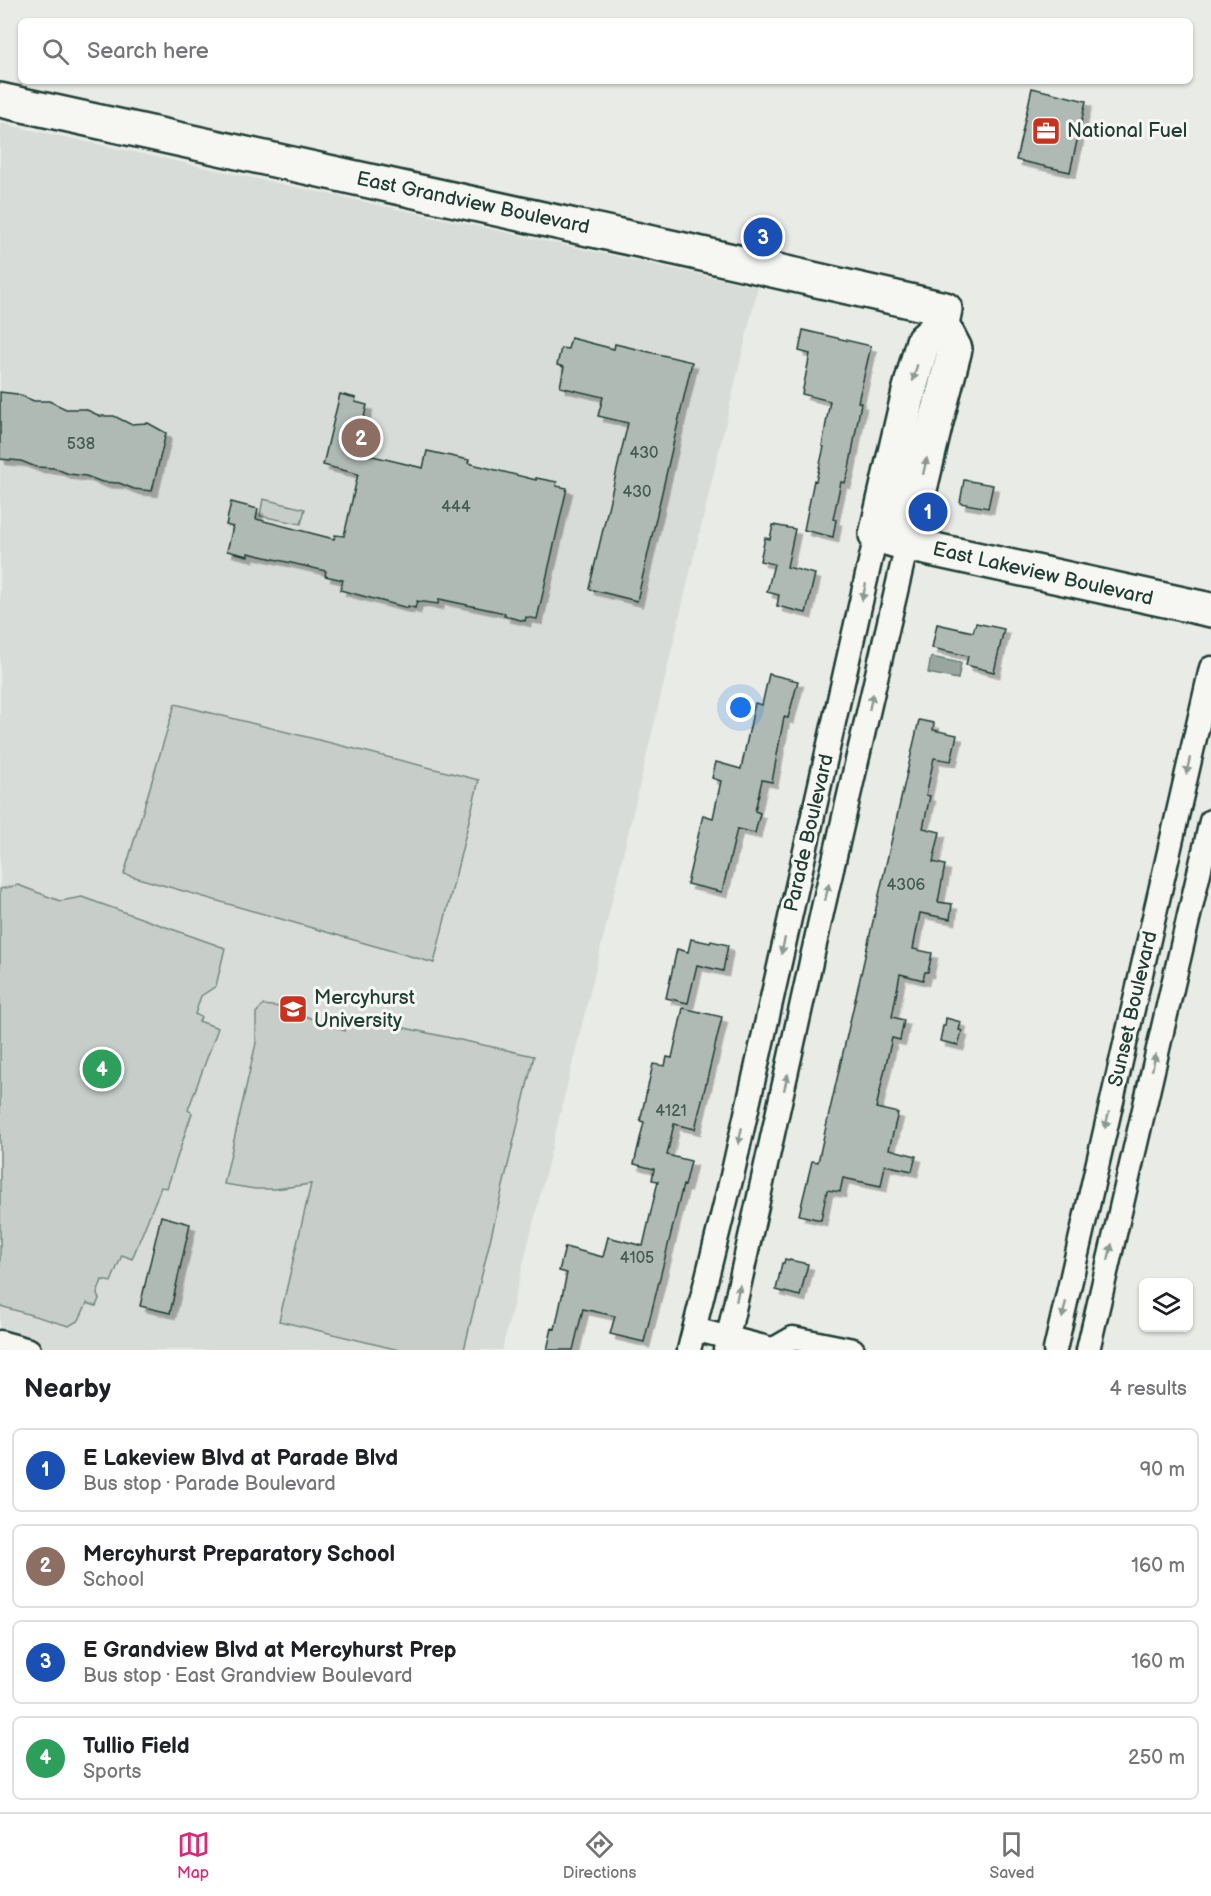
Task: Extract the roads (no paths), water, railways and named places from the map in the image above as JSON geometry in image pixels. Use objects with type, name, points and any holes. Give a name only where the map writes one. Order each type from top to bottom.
[{"type":"street","name":"East Grandview Boulevard","points":[[0,100],[646,241],[944,316]]},
{"type":"street","name":"Parade Boulevard","points":[[692,1340],[732,1176],[909,392],[923,341],[944,316]]},
{"type":"street","name":"Parade Boulevard","points":[[727,1344],[823,908],[907,543],[955,349],[944,316]]},
{"type":"street","name":"East Lakeview Boulevard","points":[[876,535],[1211,610]]},
{"type":"street","name":"Sunset Boulevard","points":[[1055,1350],[1211,668]]},
{"type":"street","name":"Sunset Boulevard","points":[[1088,1350],[1211,821]]},
{"type":"street","points":[[692,1340],[772,1349],[793,1338],[853,1350]]},
{"type":"street","points":[[0,1342],[29,1350]]},
{"type":"place","name":"National Fuel","points":[[1046,131]]},
{"type":"place","name":"E Grandview Blvd at Mercyhurst Prep","points":[[763,237]]},
{"type":"place","name":"Mercyhurst Preparatory School","points":[[361,438]]},
{"type":"place","name":"E Lakeview Blvd at Parade Blvd","points":[[928,512]]},
{"type":"place","name":"Mercyhurst University","points":[[293,1009]]},
{"type":"place","name":"Tullio Field","points":[[102,1069]]}]
